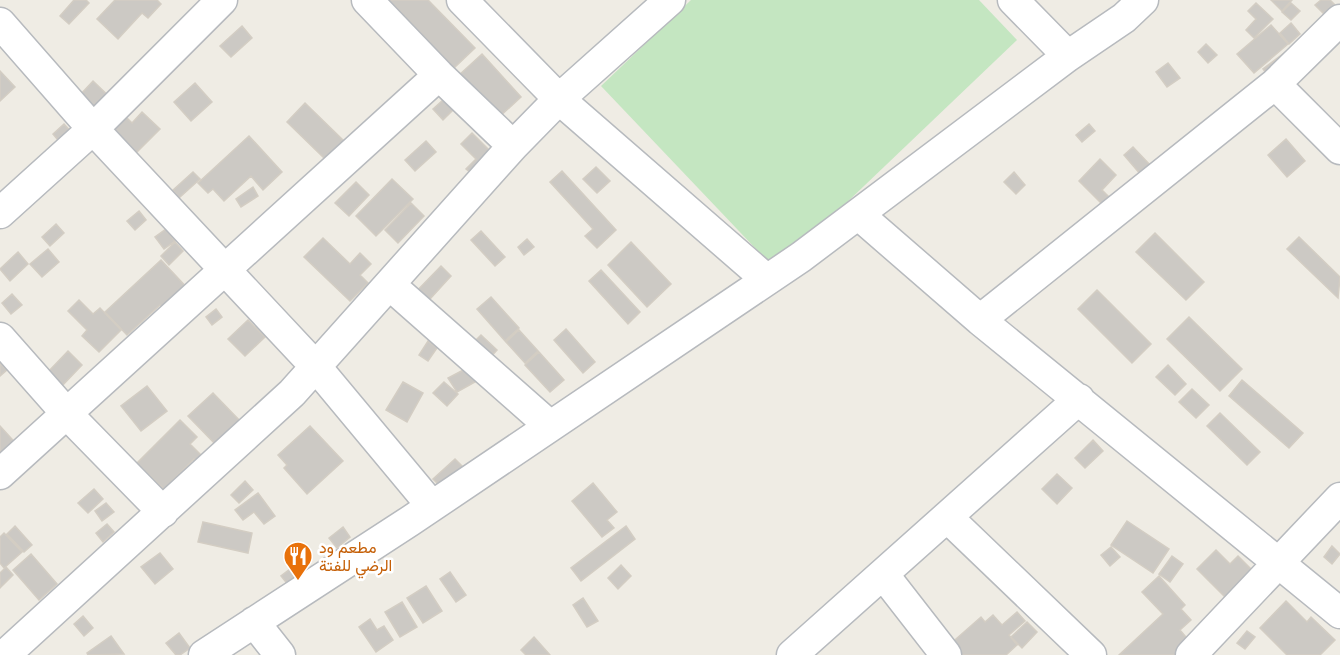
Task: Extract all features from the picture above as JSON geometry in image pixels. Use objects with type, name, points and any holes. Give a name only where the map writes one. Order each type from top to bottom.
[{"type":"street","points":[[0,213],[93,129],[222,0]]},
{"type":"street","points":[[367,0],[439,75],[513,146]]},
{"type":"street","points":[[462,0],[559,99],[765,279]]},
{"type":"street","points":[[0,652],[4,655],[163,512],[316,368],[513,146],[559,99],[670,0]]},
{"type":"street","points":[[1013,0],[1068,57]]},
{"type":"street","points":[[204,655],[432,506],[859,214],[1068,57],[1124,18],[1143,0]]},
{"type":"street","points":[[980,320],[1275,84],[1340,20]]},
{"type":"street","points":[[0,23],[93,129],[316,368],[432,506]]},
{"type":"street","points":[[0,474],[68,415],[439,75]]},
{"type":"street","points":[[1275,84],[1340,149]]},
{"type":"street","points":[[859,214],[980,320],[1340,614]]},
{"type":"street","points":[[390,285],[550,426]]},
{"type":"street","points":[[0,338],[68,415],[163,512]]},
{"type":"street","points":[[792,655],[1079,399]]},
{"type":"street","points":[[1191,655],[1340,498]]},
{"type":"street","points":[[947,517],[1091,655]]},
{"type":"street","points":[[883,574],[946,655]]},
{"type":"street","points":[[254,622],[280,655]]},
{"type":"green space","points":[[691,0],[979,0],[1017,40],[776,270],[601,86]]},
{"type":"building","points":[[74,0],[86,0],[89,3],[69,24],[60,16]]},
{"type":"building","points":[[115,0],[157,0],[161,4],[148,18],[142,13],[118,39],[97,19]]},
{"type":"building","points":[[385,0],[428,0],[475,48],[454,68],[395,6],[393,8]]},
{"type":"building","points":[[1271,0],[1292,0],[1282,11]]},
{"type":"building","points":[[1321,0],[1330,0],[1336,6],[1325,15],[1315,5]]},
{"type":"building","points":[[1256,3],[1273,19],[1254,38],[1246,30],[1256,19],[1248,11]]},
{"type":"building","points":[[1291,3],[1300,11],[1291,20],[1282,12]]},
{"type":"building","points":[[1291,23],[1300,34],[1289,44],[1280,33]]},
{"type":"building","points":[[1271,25],[1288,44],[1254,73],[1237,54]]},
{"type":"building","points":[[242,26],[252,38],[231,57],[220,46]]},
{"type":"building","points":[[1206,44],[1217,55],[1208,63],[1198,52]]},
{"type":"building","points":[[1288,50],[1269,77],[1263,69]]},
{"type":"building","points":[[482,54],[521,97],[497,119],[458,76]]},
{"type":"building","points":[[1168,63],[1180,78],[1167,87],[1156,72]]},
{"type":"building","points":[[0,71],[15,87],[0,101]]},
{"type":"building","points":[[93,81],[115,102],[96,123],[82,109],[89,101],[81,94]]},
{"type":"building","points":[[195,83],[212,102],[191,121],[174,102]]},
{"type":"building","points":[[443,100],[453,110],[443,120],[433,109]]},
{"type":"building","points":[[305,103],[344,141],[326,160],[287,122]]},
{"type":"building","points":[[142,112],[160,129],[130,159],[106,135],[125,116],[132,123]]},
{"type":"building","points":[[64,124],[74,135],[62,145],[53,134]]},
{"type":"building","points":[[1089,124],[1095,131],[1082,142],[1076,135]]},
{"type":"building","points":[[472,133],[496,157],[476,177],[466,169],[476,159],[461,144]]},
{"type":"building","points":[[249,136],[282,172],[263,190],[251,176],[224,201],[213,189],[208,193],[198,183]]},
{"type":"building","points":[[1286,139],[1305,161],[1287,177],[1268,155]]},
{"type":"building","points":[[426,141],[436,152],[415,171],[405,160]]},
{"type":"building","points":[[1133,147],[1151,166],[1141,175],[1124,155]]},
{"type":"building","points":[[1100,159],[1116,175],[1102,190],[1111,199],[1104,206],[1079,181]]},
{"type":"building","points":[[596,167],[610,181],[597,193],[583,179]]},
{"type":"building","points":[[562,171],[616,230],[597,248],[585,236],[593,229],[550,182]]},
{"type":"building","points":[[193,172],[200,179],[179,198],[173,190]]},
{"type":"building","points":[[1014,172],[1025,185],[1016,194],[1004,182]]},
{"type":"building","points":[[392,179],[413,199],[376,236],[356,216]]},
{"type":"building","points":[[356,182],[369,195],[349,216],[335,203]]},
{"type":"building","points":[[253,187],[258,196],[241,207],[236,199]]},
{"type":"building","points":[[411,203],[424,216],[398,243],[385,230]]},
{"type":"building","points":[[139,211],[146,220],[135,230],[127,221]]},
{"type":"building","points":[[56,224],[64,233],[50,246],[42,237]]},
{"type":"building","points":[[166,229],[175,241],[164,249],[155,237]]},
{"type":"building","points":[[481,231],[505,257],[495,266],[471,240]]},
{"type":"building","points":[[1155,233],[1204,282],[1186,300],[1136,252]]},
{"type":"building","points":[[1299,237],[1340,277],[1338,298],[1287,249]]},
{"type":"building","points":[[323,238],[350,264],[360,253],[371,264],[360,275],[368,283],[350,301],[304,257]]},
{"type":"building","points":[[527,239],[534,247],[524,255],[518,247]]},
{"type":"building","points":[[175,242],[183,251],[169,265],[161,256]]},
{"type":"building","points":[[631,242],[671,284],[647,307],[608,265]]},
{"type":"building","points":[[48,249],[59,262],[42,277],[30,264]]},
{"type":"building","points":[[18,252],[28,264],[10,281],[0,269]]},
{"type":"building","points":[[161,260],[191,292],[168,313],[160,305],[127,335],[105,312]]},
{"type":"building","points":[[441,266],[451,276],[420,310],[409,299]]},
{"type":"building","points":[[601,270],[640,312],[628,324],[589,281]]},
{"type":"building","points":[[1097,290],[1151,344],[1132,363],[1078,309]]},
{"type":"building","points":[[12,294],[22,305],[11,314],[2,303]]},
{"type":"building","points":[[491,297],[519,328],[505,341],[477,309]]},
{"type":"building","points":[[79,300],[93,314],[100,308],[121,330],[99,352],[82,336],[87,330],[68,311]]},
{"type":"building","points":[[216,309],[222,317],[212,325],[206,317]]},
{"type":"building","points":[[1189,317],[1242,369],[1220,391],[1167,339]]},
{"type":"building","points":[[248,320],[265,337],[245,356],[228,339]]},
{"type":"building","points":[[566,329],[595,362],[583,373],[554,340]]},
{"type":"building","points":[[519,330],[538,351],[525,363],[506,342]]},
{"type":"building","points":[[481,335],[497,350],[487,361],[471,345]]},
{"type":"building","points":[[428,341],[437,348],[428,361],[419,355]]},
{"type":"building","points":[[68,351],[82,365],[61,387],[47,373]]},
{"type":"building","points":[[539,352],[564,380],[550,392],[525,365]]},
{"type":"building","points":[[0,363],[7,370],[0,376]]},
{"type":"building","points":[[1168,365],[1186,384],[1175,395],[1156,377]]},
{"type":"building","points":[[467,368],[475,382],[457,392],[448,378]]},
{"type":"building","points":[[1242,380],[1303,433],[1289,448],[1229,396]]},
{"type":"building","points":[[403,382],[423,393],[407,422],[386,410]]},
{"type":"building","points":[[444,382],[458,394],[447,406],[433,393]]},
{"type":"building","points":[[147,386],[167,411],[141,431],[121,406]]},
{"type":"building","points":[[1192,389],[1209,405],[1196,418],[1179,402]]},
{"type":"building","points":[[213,393],[243,424],[218,447],[188,416]]},
{"type":"building","points":[[1220,413],[1260,452],[1247,465],[1207,426]]},
{"type":"building","points":[[180,420],[197,437],[190,444],[204,458],[199,464],[194,459],[164,489],[137,463]]},
{"type":"building","points":[[0,426],[20,448],[0,466]]},
{"type":"building","points":[[310,426],[343,461],[307,494],[284,468],[287,465],[278,455]]},
{"type":"building","points":[[1093,440],[1103,451],[1085,468],[1075,458]]},
{"type":"building","points":[[455,459],[464,468],[442,488],[433,479]]},
{"type":"building","points":[[1057,474],[1072,488],[1057,504],[1042,489]]},
{"type":"building","points":[[245,481],[253,490],[239,503],[231,495]]},
{"type":"building","points":[[593,483],[617,512],[607,520],[614,528],[602,537],[572,501]]},
{"type":"building","points":[[94,489],[103,499],[88,513],[78,503]]},
{"type":"building","points":[[258,493],[275,516],[264,524],[254,512],[243,520],[235,510]]},
{"type":"building","points":[[106,503],[114,512],[102,521],[95,511]]},
{"type":"building","points":[[1127,521],[1169,549],[1153,573],[1111,545]]},
{"type":"building","points":[[203,522],[252,533],[248,553],[198,542]]},
{"type":"building","points":[[107,524],[114,532],[103,542],[96,533]]},
{"type":"building","points":[[15,526],[32,545],[24,552],[7,534]]},
{"type":"building","points":[[626,526],[635,539],[581,581],[571,568]]},
{"type":"building","points":[[343,527],[350,537],[337,548],[329,538]]},
{"type":"building","points":[[4,533],[22,552],[4,568],[0,563],[0,537]]},
{"type":"building","points":[[1332,546],[1340,554],[1332,564],[1324,557]]},
{"type":"building","points":[[1111,547],[1120,557],[1110,566],[1101,555]]},
{"type":"building","points":[[1216,550],[1230,564],[1238,556],[1254,572],[1227,599],[1197,569]]},
{"type":"building","points":[[160,553],[173,569],[155,584],[141,567]]},
{"type":"building","points":[[31,554],[57,584],[39,600],[13,570]]},
{"type":"building","points":[[1172,556],[1183,564],[1170,582],[1159,574]]},
{"type":"building","points":[[302,560],[318,580],[297,596],[281,576]]},
{"type":"building","points":[[621,565],[631,576],[618,589],[608,578]]},
{"type":"building","points":[[6,567],[13,575],[0,588],[0,573]]},
{"type":"building","points":[[450,572],[466,595],[456,602],[440,579]]},
{"type":"building","points":[[1159,576],[1185,605],[1181,609],[1191,620],[1180,630],[1190,642],[1176,655],[1119,655],[1163,614],[1142,592]]},
{"type":"building","points":[[426,586],[442,611],[423,623],[407,598]]},
{"type":"building","points":[[583,598],[598,621],[587,627],[573,605]]},
{"type":"building","points":[[1286,601],[1307,622],[1311,617],[1335,640],[1320,655],[1287,655],[1260,628]]},
{"type":"building","points":[[402,602],[417,627],[400,637],[385,612]]},
{"type":"building","points":[[1017,612],[1025,621],[1009,635],[1017,645],[1006,655],[956,655],[948,646],[981,617],[985,622],[993,615],[1002,625]]},
{"type":"building","points":[[83,616],[93,628],[84,636],[74,624]]},
{"type":"building","points":[[370,619],[377,630],[384,626],[393,640],[376,652],[359,627]]},
{"type":"building","points":[[1027,622],[1037,632],[1022,648],[1011,637]]},
{"type":"building","points":[[1247,631],[1255,637],[1245,649],[1237,643]]},
{"type":"building","points":[[179,633],[190,648],[176,655],[166,643]]},
{"type":"building","points":[[111,636],[124,654],[88,655],[87,653]]},
{"type":"building","points":[[534,637],[550,655],[526,655],[521,650]]},
{"type":"place","name":"مطعم ود الرضي للفتة","points":[[298,582]]}]
